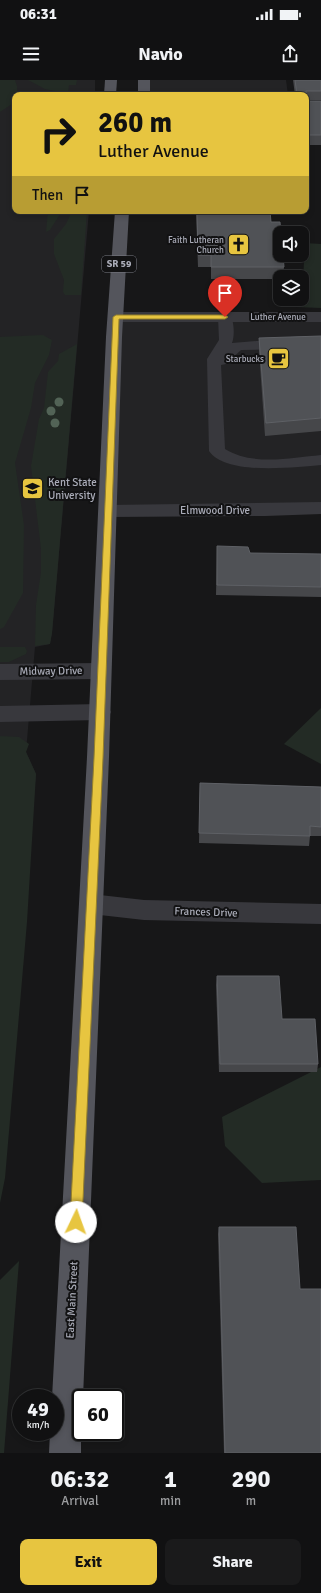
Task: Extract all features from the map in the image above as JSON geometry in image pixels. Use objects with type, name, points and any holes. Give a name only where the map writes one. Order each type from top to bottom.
[{"type":"main road","points":[[110,92],[111,80]]},
{"type":"main road","points":[[144,80],[144,92]]},
{"type":"main road","name":"East Main Street","points":[[65,1453],[122,214]]},
{"type":"street","name":"Luther Avenue","points":[[116,317],[321,317]]},
{"type":"street","name":"Elmwood Drive","points":[[108,511],[265,510],[321,508]]},
{"type":"street","name":"Midway Drive","points":[[0,672],[102,671]]},
{"type":"street","points":[[0,714],[100,712]]},
{"type":"street","name":"Frances Drive","points":[[91,904],[144,910],[321,914]]},
{"type":"lane","points":[[225,317],[227,338],[226,344],[214,359],[217,451],[221,455],[241,462],[321,460]]},
{"type":"lane","points":[[215,367],[237,346],[268,344],[321,344]]},
{"type":"shaded area","name":"Kent State University","points":[[0,80],[95,80],[95,92],[12,92],[12,214],[89,214],[52,633],[50,644],[35,647],[26,752],[36,774],[0,1169]]},
{"type":"shaded area","points":[[0,80],[15,80],[17,92],[12,92],[12,104],[0,112]]},
{"type":"shaded area","points":[[28,80],[77,80],[76,85],[69,85],[68,92],[59,92],[45,89]]},
{"type":"shaded area","points":[[144,80],[286,80],[288,92],[144,92]]},
{"type":"shaded area","points":[[48,214],[60,214],[50,230],[46,232]]},
{"type":"shaded area","points":[[71,214],[87,214],[81,295],[65,295],[63,292],[64,280],[54,254],[54,239],[66,224]]},
{"type":"shaded area","points":[[309,243],[321,244],[321,308],[296,307],[309,306],[309,270],[304,270],[304,262],[309,262]]},
{"type":"shaded area","points":[[116,317],[321,317],[321,508],[109,511]]},
{"type":"shaded area","points":[[43,335],[52,340],[49,355],[35,383],[31,408],[15,463],[24,525],[23,593],[4,627],[0,629],[0,337]]},
{"type":"shaded area","points":[[77,344],[52,633],[50,644],[35,646],[36,605],[41,572],[41,549],[31,466],[39,419],[44,408],[48,372],[58,361],[59,354]]},
{"type":"shaded area","points":[[0,647],[25,647],[27,651],[26,654],[9,662],[0,662]]},
{"type":"shaded area","points":[[321,708],[321,764],[284,744]]},
{"type":"shaded area","points":[[0,736],[19,737],[29,744],[26,752],[36,774],[27,922],[5,1178],[0,1203]]},
{"type":"shaded area","points":[[321,1067],[321,1180],[262,1183],[225,1146],[222,1117]]},
{"type":"shaded area","points":[[19,1261],[4,1453],[0,1453],[0,1280]]},
{"type":"building","points":[[295,80],[321,80],[321,91],[297,92]]},
{"type":"building","points":[[309,101],[321,101],[321,135],[309,135]]},
{"type":"building","name":"Faith Lutheran Church","points":[[197,214],[270,214],[271,222],[280,222],[280,226],[273,226],[273,262],[284,262],[284,267],[211,267],[211,255],[198,255]]},
{"type":"building","points":[[321,336],[321,418],[266,423],[259,338]]},
{"type":"building","points":[[217,546],[248,547],[250,553],[321,554],[321,587],[217,585]]},
{"type":"building","points":[[200,783],[321,787],[321,827],[310,826],[310,836],[199,833]]},
{"type":"building","points":[[217,976],[279,976],[282,1019],[315,1019],[318,1064],[220,1064]]},
{"type":"building","points":[[219,1227],[296,1227],[300,1289],[321,1289],[321,1453],[225,1453]]},
{"type":"place","name":"Faith Lutheran Church","points":[[239,245]]},
{"type":"place","name":"Starbucks","points":[[279,359]]},
{"type":"place","name":"Kent State University","points":[[32,488]]},
{"type":"route","points":[[76,1222],[102,671],[114,337],[116,317],[225,317]]}]
